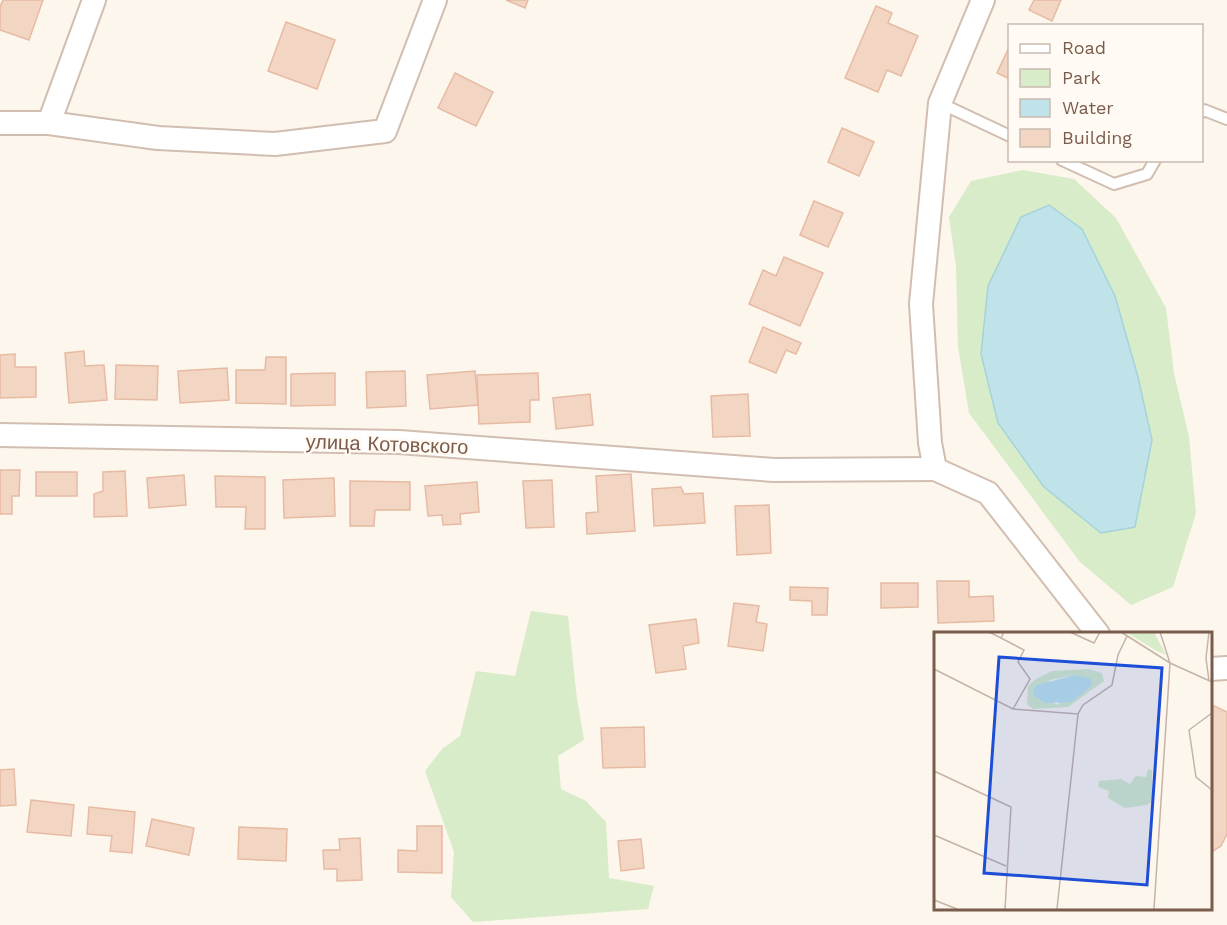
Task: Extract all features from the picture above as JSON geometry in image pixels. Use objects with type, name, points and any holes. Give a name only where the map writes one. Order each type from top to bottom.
[{"type":"street","points":[[49,123],[94,0]]},
{"type":"street","points":[[0,123],[49,123],[158,138],[275,144],[385,131],[435,0]]},
{"type":"street","points":[[983,0],[940,104],[921,304],[930,442],[935,469],[988,493],[1096,632]]},
{"type":"street","name":"улица Котовского","points":[[0,435],[399,442],[774,470],[935,469]]},
{"type":"street","points":[[1212,669],[1227,668]]},
{"type":"lane","points":[[940,104],[1008,135]]},
{"type":"lane","points":[[1203,111],[1227,120]]},
{"type":"lane","points":[[1066,162],[1113,184],[1147,174],[1154,162]]},
{"type":"green space","points":[[1023,170],[1074,179],[1116,218],[1166,308],[1174,373],[1189,437],[1196,513],[1173,587],[1131,605],[1080,562],[969,413],[958,347],[956,266],[949,217],[971,181]],"holes":[[[1021,217],[1115,296],[1138,377],[1152,440],[1044,487],[998,423],[981,354],[988,286]]]},
{"type":"green space","points":[[531,611],[568,616],[584,740],[558,756],[561,789],[586,801],[606,822],[609,878],[654,886],[648,909],[473,922],[451,897],[454,852],[425,771],[442,749],[460,736],[476,671],[515,676]]},
{"type":"water","points":[[1049,205],[1082,229],[1115,296],[1138,377],[1152,440],[1135,527],[1101,533],[1044,487],[998,423],[981,354],[988,286],[1021,217]]},
{"type":"building","points":[[3,0],[43,0],[29,40],[0,30],[0,7]]},
{"type":"building","points":[[506,0],[528,0],[525,8]]},
{"type":"building","points":[[1034,0],[1061,0],[1052,21],[1029,10]]},
{"type":"building","points":[[876,6],[892,13],[888,23],[918,36],[901,76],[887,70],[878,92],[845,78]]},
{"type":"building","points":[[286,22],[335,40],[317,89],[268,71]]},
{"type":"building","points":[[1008,49],[1008,78],[997,73]]},
{"type":"building","points":[[455,73],[493,92],[476,126],[438,108]]},
{"type":"building","points":[[842,128],[874,142],[859,176],[828,162]]},
{"type":"building","points":[[814,201],[843,213],[828,247],[800,235]]},
{"type":"building","points":[[784,257],[823,273],[800,326],[749,304],[763,270],[776,276]]},
{"type":"building","points":[[763,327],[801,343],[796,354],[786,350],[776,373],[749,362]]},
{"type":"building","points":[[84,351],[85,366],[104,365],[107,400],[69,403],[65,353]]},
{"type":"building","points":[[15,354],[15,367],[36,367],[36,397],[0,398],[0,355]]},
{"type":"building","points":[[266,357],[286,357],[286,404],[236,403],[236,370],[265,370]]},
{"type":"building","points":[[116,365],[158,366],[157,400],[115,399]]},
{"type":"building","points":[[227,368],[229,400],[180,403],[178,371]]},
{"type":"building","points":[[405,371],[406,406],[367,408],[366,372]]},
{"type":"building","points":[[475,371],[478,405],[430,409],[427,375]]},
{"type":"building","points":[[335,373],[335,405],[291,406],[291,374]]},
{"type":"building","points":[[538,373],[539,400],[530,400],[530,422],[479,424],[477,375]]},
{"type":"building","points":[[590,394],[593,425],[556,429],[553,398]]},
{"type":"building","points":[[748,394],[750,436],[713,437],[711,396]]},
{"type":"building","points":[[0,470],[20,470],[19,496],[12,496],[12,514],[0,514]]},
{"type":"building","points":[[125,471],[127,516],[94,517],[94,494],[103,491],[103,472]]},
{"type":"building","points":[[36,472],[77,472],[77,496],[36,496]]},
{"type":"building","points":[[631,474],[635,531],[587,534],[586,513],[598,512],[596,476]]},
{"type":"building","points":[[184,475],[186,505],[149,508],[147,478]]},
{"type":"building","points":[[215,476],[265,477],[265,529],[245,529],[246,507],[216,507]]},
{"type":"building","points":[[334,478],[335,516],[284,518],[283,480]]},
{"type":"building","points":[[552,480],[554,527],[526,528],[523,481]]},
{"type":"building","points":[[350,481],[410,482],[410,510],[375,510],[374,526],[350,526]]},
{"type":"building","points":[[477,482],[479,512],[460,514],[461,524],[443,525],[442,515],[428,516],[425,486]]},
{"type":"building","points":[[681,487],[684,494],[703,493],[705,523],[654,526],[652,489]]},
{"type":"building","points":[[769,505],[771,553],[737,555],[735,506]]},
{"type":"building","points":[[937,581],[969,581],[969,597],[993,596],[994,621],[938,623]]},
{"type":"building","points":[[881,583],[918,583],[918,607],[881,608]]},
{"type":"building","points":[[790,587],[828,588],[827,615],[812,615],[812,601],[790,600]]},
{"type":"building","points":[[734,603],[759,606],[756,622],[767,624],[763,651],[728,646]]},
{"type":"building","points":[[696,619],[699,643],[683,646],[686,669],[656,673],[649,625]]},
{"type":"building","points":[[1212,705],[1227,712],[1227,834],[1221,846],[1212,852]]},
{"type":"building","points":[[644,727],[645,767],[603,768],[601,728]]},
{"type":"building","points":[[14,769],[16,805],[0,806],[0,770]]},
{"type":"building","points":[[31,800],[74,805],[71,836],[27,832]]},
{"type":"building","points":[[89,807],[135,812],[132,853],[110,851],[112,836],[87,834]]},
{"type":"building","points":[[152,819],[194,828],[189,855],[146,846]]},
{"type":"building","points":[[417,826],[442,826],[442,873],[398,872],[398,850],[417,851]]},
{"type":"building","points":[[239,827],[287,829],[286,861],[238,859]]},
{"type":"building","points":[[360,838],[362,880],[337,881],[337,869],[324,869],[323,850],[340,850],[339,839]]},
{"type":"building","points":[[641,839],[644,868],[621,871],[618,841]]}]
